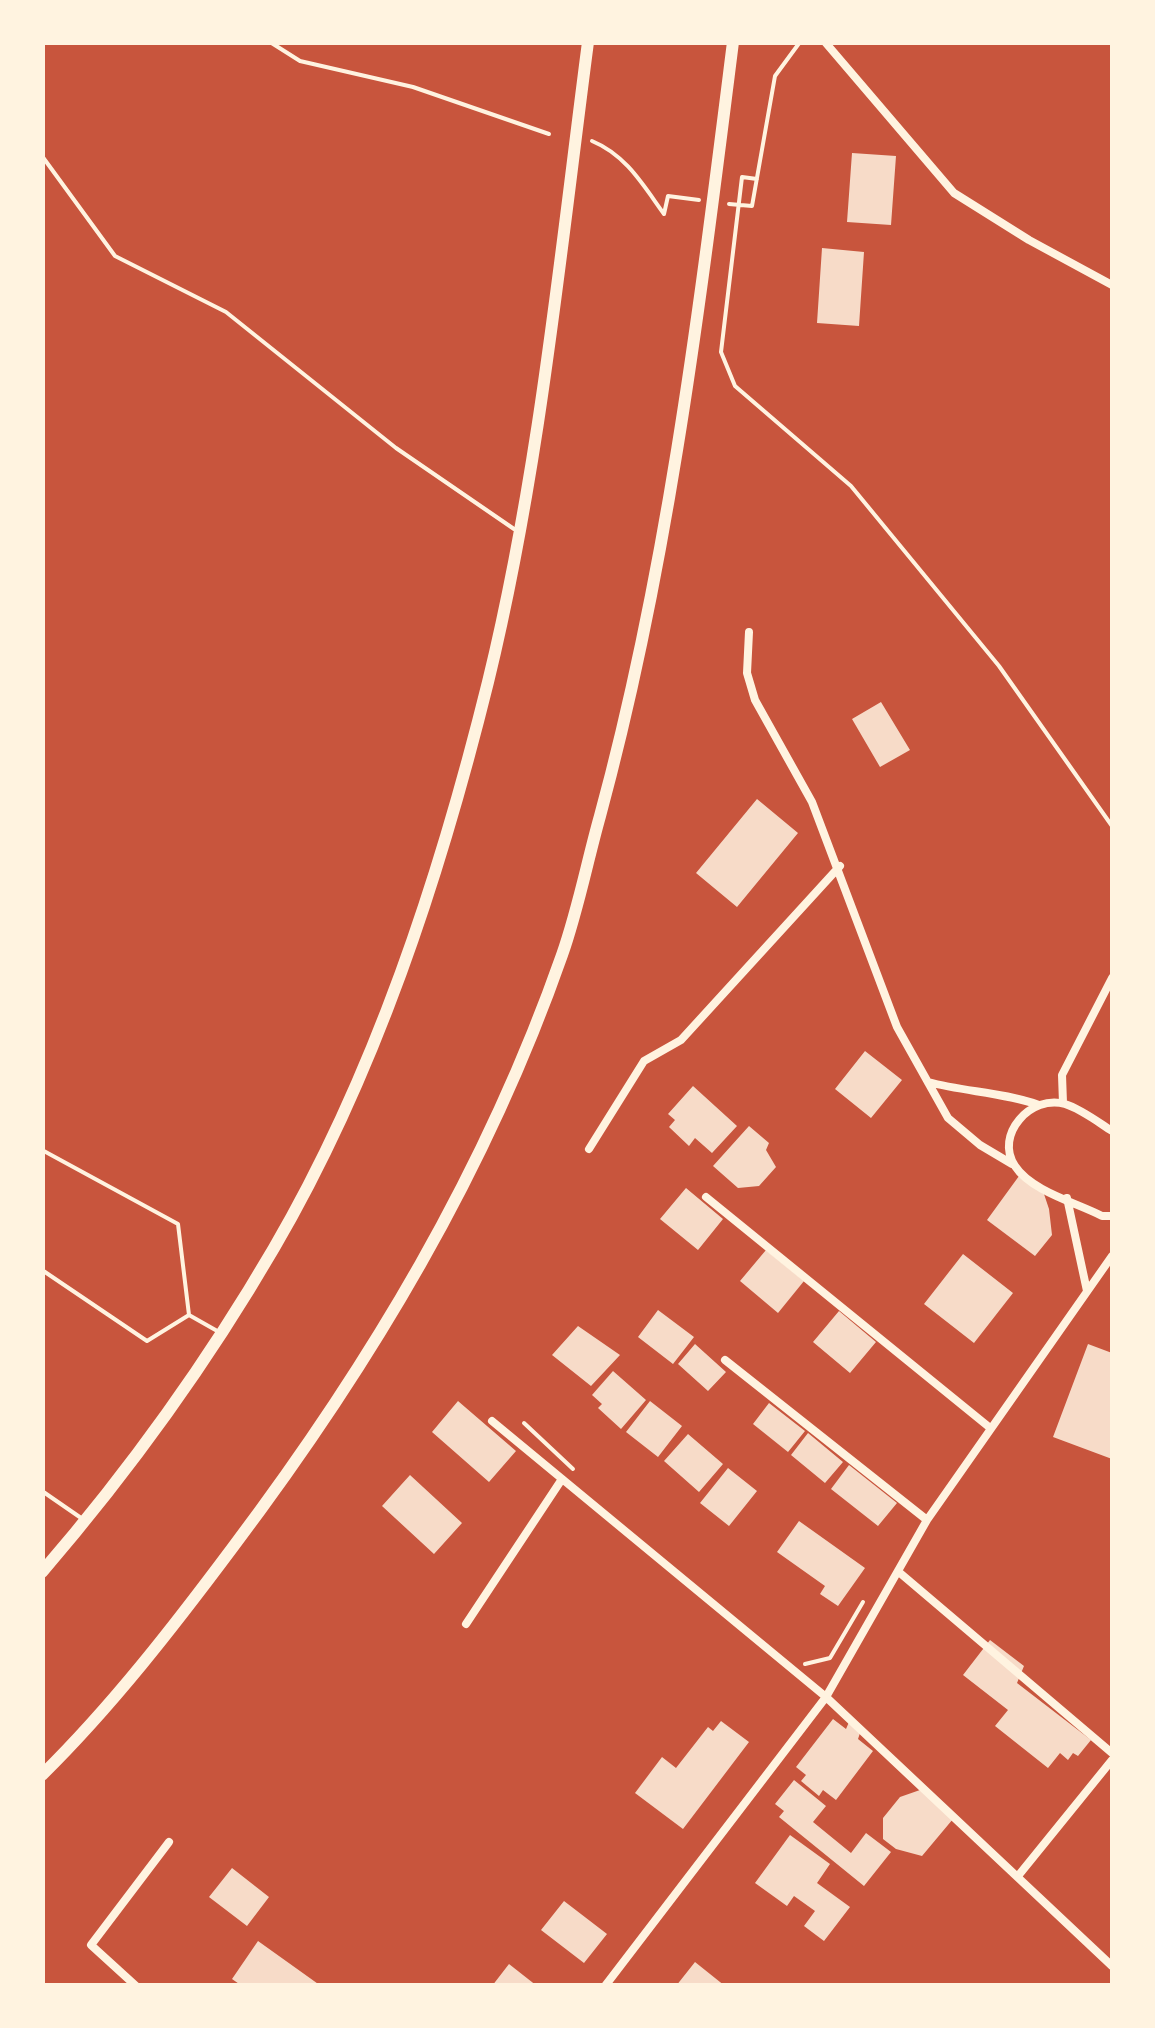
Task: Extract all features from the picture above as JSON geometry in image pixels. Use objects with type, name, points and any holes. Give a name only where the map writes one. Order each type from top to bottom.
[{"type":"highway","points":[[42,1572],[86,1521],[276,1246],[363,1069],[426,902],[488,680],[518,532],[588,42]]},
{"type":"highway","points":[[42,1775],[87,1731],[208,1580],[305,1452],[382,1333],[450,1216],[562,954],[639,669],[666,532],[690,384],[733,42]]},
{"type":"street","points":[[825,42],[954,192],[1029,240],[1112,285]]},
{"type":"street","points":[[749,632],[746,673],[755,700],[812,802],[840,866],[881,988],[948,1118],[1027,1179],[1102,1216],[1112,1216]]},
{"type":"street","points":[[590,1150],[644,1061],[681,1040],[840,866]]},
{"type":"street","points":[[1063,1103],[1062,1075],[1112,978]]},
{"type":"street","points":[[928,1082],[965,1092],[1002,1092],[1040,1105]]},
{"type":"street","points":[[1012,1164],[1009,1139],[1018,1117],[1040,1105],[1063,1103],[1112,1131]]},
{"type":"street","points":[[706,1197],[990,1427]]},
{"type":"street","points":[[1067,1198],[1087,1291]]},
{"type":"street","points":[[605,1986],[826,1697],[927,1520],[1112,1256]]},
{"type":"street","points":[[725,1360],[927,1520]]},
{"type":"street","points":[[492,1421],[826,1697],[1112,1966]]},
{"type":"street","points":[[466,1624],[562,1479]]},
{"type":"street","points":[[900,1573],[1112,1756],[1018,1876]]},
{"type":"street","points":[[136,1986],[90,1945],[170,1842]]},
{"type":"lane","points":[[42,156],[115,256],[226,312],[396,448],[518,532]]},
{"type":"lane","points":[[42,1150],[178,1224],[188,1315]]},
{"type":"lane","points":[[42,1270],[147,1341],[188,1315]]},
{"type":"lane","points":[[188,1315],[220,1332]]},
{"type":"lane","points":[[42,1491],[86,1521]]},
{"type":"path","points":[[270,42],[300,60],[413,88],[549,134]]},
{"type":"path","points":[[752,206],[775,76],[800,42]]},
{"type":"path","points":[[592,141],[613,150],[626,162],[664,214],[668,196]]},
{"type":"path","points":[[757,179],[742,177],[721,352],[735,386],[852,486],[999,666],[1112,826]]},
{"type":"path","points":[[524,1423],[580,1476]]},
{"type":"path","points":[[801,1665],[830,1658],[869,1593]]},
{"type":"building","points":[[852,153],[896,156],[891,225],[847,222]]},
{"type":"building","points":[[822,248],[864,252],[859,326],[817,323]]},
{"type":"building","points":[[881,702],[910,750],[880,767],[852,719]]},
{"type":"building","points":[[757,799],[798,833],[737,907],[696,873]]},
{"type":"building","points":[[865,1051],[902,1080],[871,1118],[835,1089]]},
{"type":"building","points":[[693,1086],[737,1126],[712,1153],[695,1138],[689,1146],[669,1127],[675,1120],[668,1114]]},
{"type":"building","points":[[749,1126],[769,1143],[766,1150],[776,1167],[759,1186],[738,1188],[713,1166]]},
{"type":"building","points":[[1019,1176],[1044,1194],[1049,1209],[1052,1235],[1035,1256],[987,1220]]},
{"type":"building","points":[[686,1188],[723,1219],[698,1250],[660,1219]]},
{"type":"building","points":[[766,1250],[804,1281],[778,1313],[740,1281]]},
{"type":"building","points":[[963,1254],[1013,1293],[974,1343],[924,1304]]},
{"type":"building","points":[[658,1310],[694,1337],[673,1364],[638,1337]]},
{"type":"building","points":[[839,1311],[876,1342],[850,1373],[813,1342]]},
{"type":"building","points":[[578,1326],[620,1355],[591,1386],[552,1355]]},
{"type":"building","points":[[695,1344],[726,1372],[708,1391],[678,1364]]},
{"type":"building","points":[[1088,1344],[1112,1353],[1112,1459],[1053,1437]]},
{"type":"building","points":[[613,1371],[646,1400],[621,1429],[598,1408],[602,1404],[592,1395]]},
{"type":"building","points":[[458,1401],[516,1451],[489,1482],[432,1432]]},
{"type":"building","points":[[650,1401],[682,1426],[658,1457],[626,1432]]},
{"type":"building","points":[[769,1403],[805,1431],[788,1452],[753,1424]]},
{"type":"building","points":[[808,1433],[843,1462],[825,1483],[791,1455]]},
{"type":"building","points":[[688,1434],[723,1464],[699,1492],[664,1461]]},
{"type":"building","points":[[849,1465],[897,1503],[878,1526],[831,1489]]},
{"type":"building","points":[[728,1468],[757,1491],[729,1526],[700,1503]]},
{"type":"building","points":[[410,1475],[462,1523],[434,1554],[382,1506]]},
{"type":"building","points":[[799,1521],[865,1568],[838,1606],[820,1594],[825,1586],[777,1552]]},
{"type":"building","points":[[990,1640],[1024,1666],[1017,1683],[1091,1740],[1078,1756],[1073,1753],[1068,1760],[1060,1753],[1048,1768],[995,1726],[1008,1710],[963,1675]]},
{"type":"building","points":[[833,1719],[846,1729],[849,1722],[860,1733],[858,1739],[873,1751],[836,1800],[823,1790],[819,1796],[801,1781],[806,1775],[796,1767]]},
{"type":"building","points":[[721,1721],[749,1742],[683,1829],[635,1793],[662,1757],[676,1768],[708,1727],[713,1731]]},
{"type":"building","points":[[794,1780],[826,1806],[813,1822],[851,1853],[866,1833],[891,1852],[864,1886],[779,1817],[784,1811],[775,1804]]},
{"type":"building","points":[[920,1790],[953,1819],[922,1856],[896,1849],[883,1839],[883,1818],[900,1797]]},
{"type":"building","points":[[790,1835],[830,1864],[817,1883],[850,1907],[824,1941],[804,1926],[815,1911],[794,1896],[787,1906],[755,1883]]},
{"type":"building","points":[[232,1868],[269,1897],[247,1926],[209,1897]]},
{"type":"building","points":[[564,1901],[607,1934],[584,1963],[541,1930]]},
{"type":"building","points":[[258,1941],[321,1986],[242,1986],[232,1979]]},
{"type":"building","points":[[695,1962],[725,1986],[676,1986]]},
{"type":"building","points":[[509,1964],[537,1986],[492,1986]]}]
